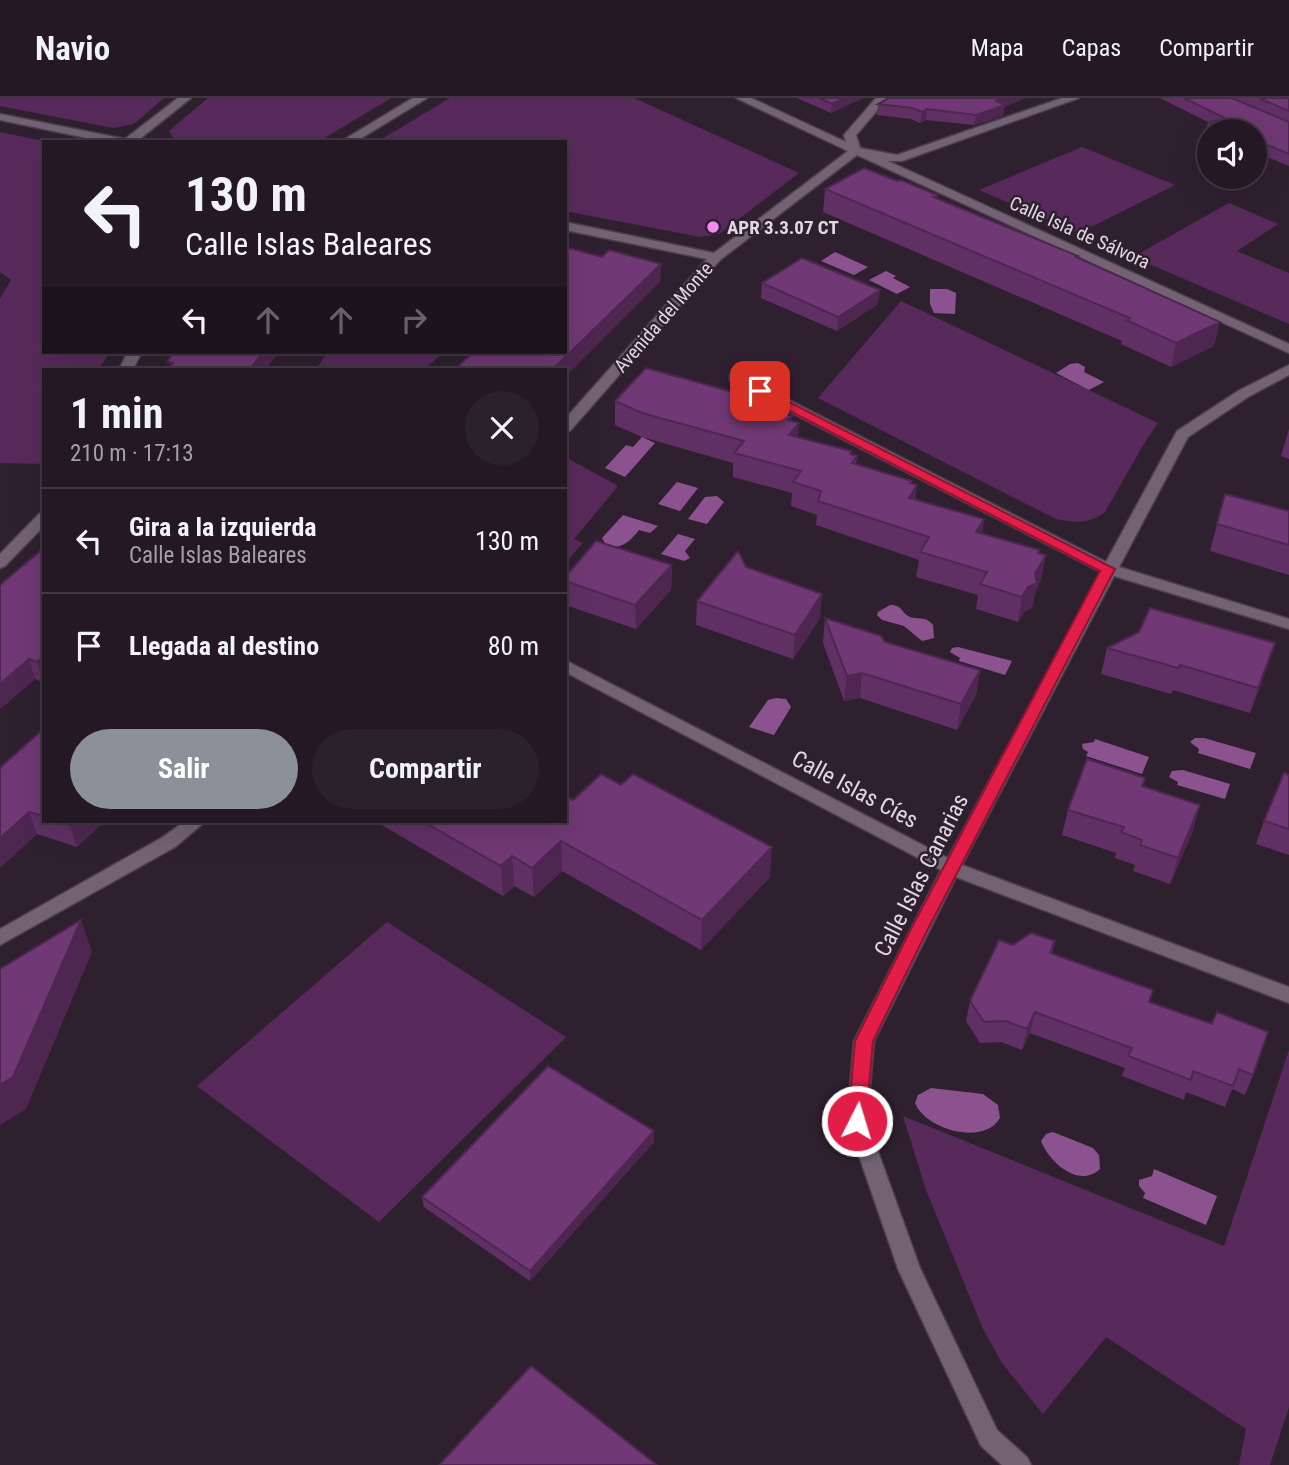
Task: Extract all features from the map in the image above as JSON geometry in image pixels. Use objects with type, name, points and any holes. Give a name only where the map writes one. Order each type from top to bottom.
[{"type":"street","points":[[129,140],[185,98]]},
{"type":"street","points":[[349,140],[421,98]]},
{"type":"street","points":[[742,98],[855,151],[898,159],[1073,98]]},
{"type":"street","points":[[855,151],[850,135],[882,98]]},
{"type":"street","points":[[0,117],[116,140]]},
{"type":"street","name":"Avenida del Monte","points":[[567,426],[716,257],[855,151]]},
{"type":"street","name":"Calle Isla de Sálvora","points":[[855,151],[1289,349]]},
{"type":"street","points":[[567,226],[716,257]]},
{"type":"street","name":"Calle Islas Canarias","points":[[1019,1465],[989,1438],[909,1269],[857,1121],[864,1041],[1108,569],[1182,434],[1243,394],[1289,369]]},
{"type":"street","points":[[735,378],[1108,569],[1174,592],[1289,624]]},
{"type":"street","points":[[0,563],[42,519]]},
{"type":"street","name":"Calle Islas Cíes","points":[[567,667],[952,868],[1289,995]]},
{"type":"street","points":[[0,938],[169,842],[194,823]]},
{"type":"shaded area","points":[[0,98],[164,98],[134,124],[113,128],[0,106]]},
{"type":"shaded area","points":[[208,98],[391,98],[321,140],[179,140],[174,139],[169,131]]},
{"type":"shaded area","points":[[450,98],[634,98],[799,173],[719,234],[700,237],[567,211],[567,140],[380,140]]},
{"type":"shaded area","points":[[0,132],[42,141],[42,354],[109,354],[99,368],[42,368],[42,464],[0,463],[0,299],[11,280],[0,272]]},
{"type":"shaded area","points":[[1082,147],[1175,185],[1079,233],[979,190]]},
{"type":"shaded area","points":[[1229,203],[1278,224],[1237,251],[1289,273],[1289,324],[1133,257]]},
{"type":"shaded area","points":[[835,252],[868,267],[854,275],[821,261]]},
{"type":"shaded area","points":[[886,271],[910,287],[897,294],[869,280]]},
{"type":"shaded area","points":[[930,289],[947,289],[956,293],[955,314],[934,313],[930,304]]},
{"type":"shaded area","points":[[901,301],[1158,423],[1105,512],[1082,522],[1056,519],[818,398]]},
{"type":"shaded area","points":[[327,354],[442,354],[426,368],[317,368]]},
{"type":"shaded area","points":[[1078,363],[1085,367],[1084,372],[1104,382],[1089,390],[1056,373],[1070,364]]},
{"type":"shaded area","points":[[642,437],[655,443],[625,477],[605,468],[626,445],[633,447]]},
{"type":"shaded area","points":[[569,459],[618,486],[574,539],[583,543],[567,561]]},
{"type":"shaded area","points":[[677,482],[698,488],[680,511],[658,504]]},
{"type":"shaded area","points":[[717,496],[724,502],[707,524],[688,519],[705,497]]},
{"type":"shaded area","points":[[623,515],[658,526],[650,533],[639,530],[621,546],[606,545],[602,538]]},
{"type":"shaded area","points":[[678,534],[695,539],[685,551],[690,558],[684,561],[661,554]]},
{"type":"shaded area","points":[[890,605],[897,606],[910,617],[930,622],[933,625],[934,638],[922,641],[904,626],[882,620],[877,615],[878,612]]},
{"type":"shaded area","points":[[958,647],[1012,661],[1005,675],[959,661],[960,658],[950,652],[952,648]]},
{"type":"shaded area","points":[[786,699],[791,707],[774,735],[749,727],[768,700]]},
{"type":"shaded area","points":[[1195,738],[1204,738],[1256,753],[1250,769],[1198,753],[1199,749],[1190,742]]},
{"type":"shaded area","points":[[1095,739],[1149,757],[1142,774],[1086,756],[1088,752],[1083,749],[1082,744],[1094,742]]},
{"type":"shaded area","points":[[1183,770],[1230,784],[1225,799],[1177,785],[1178,782],[1169,777],[1172,771]]},
{"type":"shaded area","points":[[387,922],[566,1037],[379,1222],[197,1086]]},
{"type":"shaded area","points":[[1289,1050],[1289,1407],[1270,1465],[1239,1465],[1246,1429],[1106,1337],[1043,1414],[1002,1363],[983,1329],[926,1190],[903,1116],[1224,1246]]},
{"type":"shaded area","points":[[931,1088],[983,1094],[998,1105],[1000,1118],[992,1127],[982,1131],[969,1133],[943,1127],[921,1113],[915,1103],[918,1095]]},
{"type":"shaded area","points":[[1053,1132],[1093,1148],[1099,1155],[1100,1169],[1083,1176],[1058,1164],[1041,1141],[1046,1134]]},
{"type":"shaded area","points":[[1154,1169],[1217,1196],[1206,1225],[1143,1198],[1145,1193],[1139,1186],[1139,1180],[1152,1176]]},
{"type":"building","points":[[819,98],[844,98],[832,104]]},
{"type":"building","points":[[889,98],[1003,98],[996,101],[1005,105],[976,115],[927,109],[922,112],[912,108],[878,104]]},
{"type":"building","points":[[1184,98],[1232,98],[1289,122],[1289,154],[1267,145],[1267,119],[1227,119]]},
{"type":"building","points":[[1259,98],[1289,98],[1289,111]]},
{"type":"building","points":[[864,168],[937,195],[933,197],[1078,256],[1076,257],[1220,322],[1176,343],[1126,320],[1130,318],[825,189]]},
{"type":"building","points":[[567,248],[602,257],[609,250],[661,264],[554,368],[456,368],[472,354],[567,354]]},
{"type":"building","points":[[802,258],[880,290],[838,317],[762,283]]},
{"type":"building","points":[[173,354],[261,354],[251,368],[169,368],[173,363],[167,362]]},
{"type":"building","points":[[646,368],[740,394],[735,399],[792,416],[788,420],[799,423],[789,435],[851,451],[850,454],[857,456],[852,463],[912,481],[910,483],[917,485],[909,498],[984,519],[976,532],[1040,550],[1038,553],[1046,555],[1035,574],[1037,583],[1028,587],[1022,597],[980,584],[987,572],[920,552],[929,537],[818,501],[821,491],[793,482],[801,471],[734,453],[744,441],[642,413],[615,401]]},
{"type":"building","points":[[1225,494],[1289,511],[1289,545],[1217,524]]},
{"type":"building","points":[[596,541],[672,565],[635,605],[567,582],[567,575]]},
{"type":"building","points":[[42,550],[42,658],[37,662],[29,659],[0,684],[0,585]]},
{"type":"building","points":[[738,551],[746,567],[822,594],[795,635],[697,601]]},
{"type":"building","points":[[1150,608],[1275,643],[1258,688],[1180,665],[1178,668],[1107,648],[1139,632]]},
{"type":"building","points":[[825,618],[881,636],[885,642],[980,670],[961,704],[862,673],[847,676]]},
{"type":"building","points":[[42,732],[42,815],[29,812],[0,838],[0,768]]},
{"type":"building","points":[[1087,759],[1145,778],[1142,786],[1200,805],[1178,858],[1140,845],[1142,840],[1121,832],[1124,827],[1068,810]]},
{"type":"building","points":[[1284,773],[1289,775],[1289,829],[1264,821]]},
{"type":"building","points":[[601,774],[621,785],[633,774],[772,847],[702,920],[561,841],[532,868],[512,856],[501,866],[426,823],[567,823],[567,797],[573,800]]},
{"type":"building","points":[[81,920],[13,1077],[0,1085],[0,969]]},
{"type":"building","points":[[1031,933],[1055,941],[1050,953],[1153,990],[1149,1002],[1212,1024],[1217,1012],[1268,1032],[1253,1075],[1239,1069],[1233,1086],[1193,1071],[1191,1080],[1128,1056],[1132,1048],[1035,1012],[1027,1029],[1006,1021],[984,1022],[970,1001],[999,940],[1013,945]]},
{"type":"building","points":[[548,1066],[654,1131],[530,1271],[422,1197]]},
{"type":"building","points":[[531,1366],[657,1465],[439,1465]]},
{"type":"place","name":"APR 3.3.07 CT","points":[[713,227]]},
{"type":"route","points":[[760,391],[1108,569],[919,929],[864,1041],[857,1121]]}]
